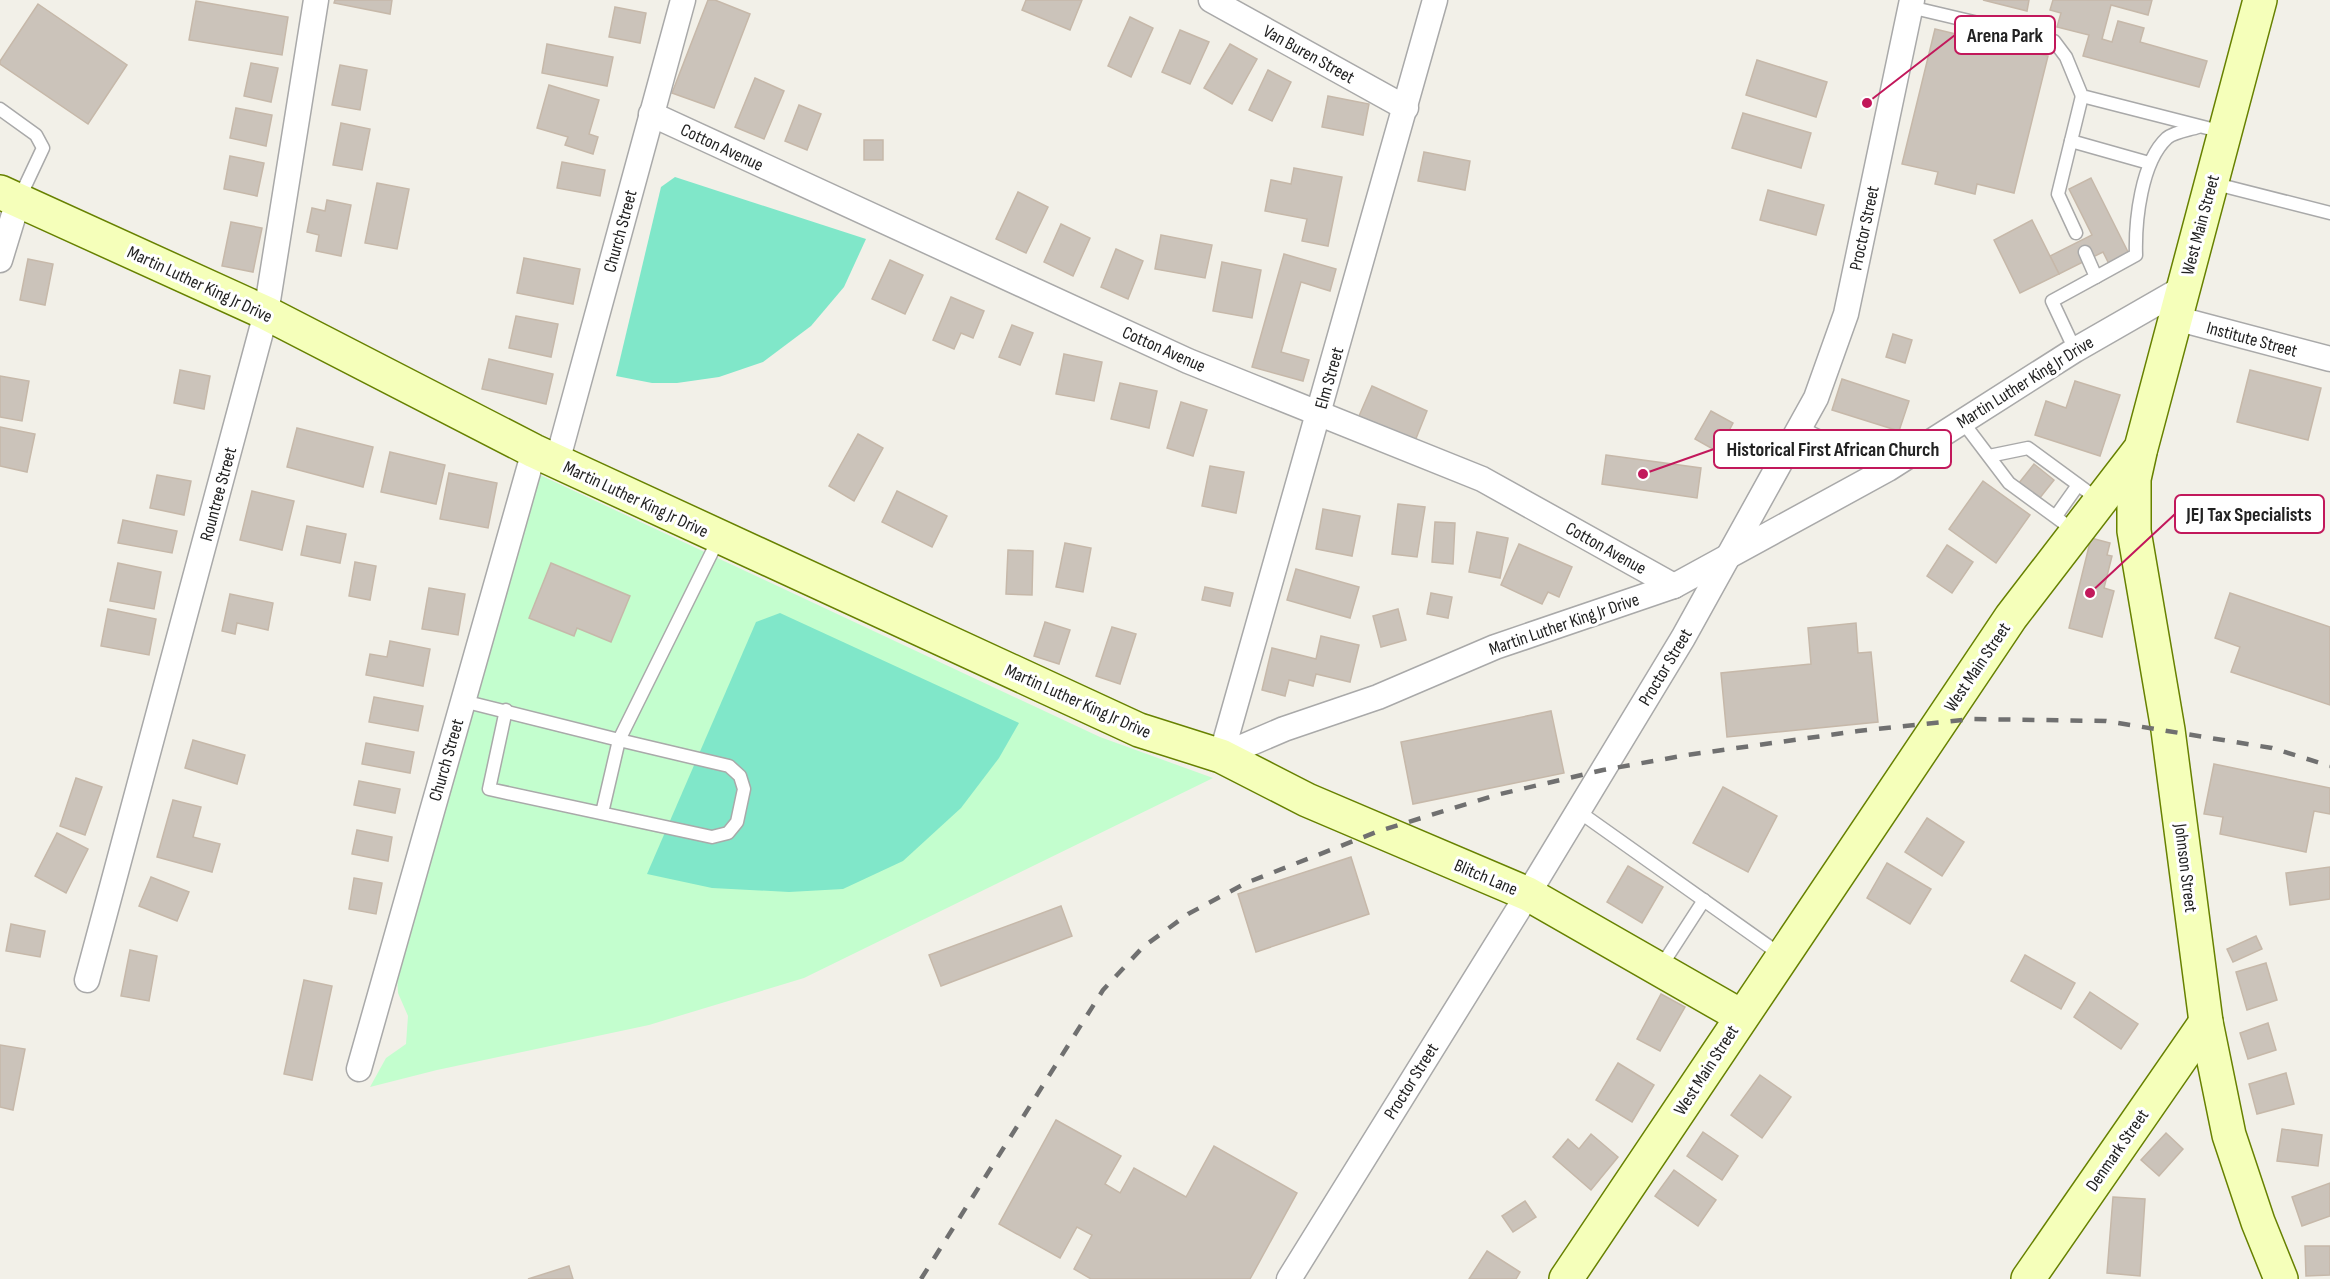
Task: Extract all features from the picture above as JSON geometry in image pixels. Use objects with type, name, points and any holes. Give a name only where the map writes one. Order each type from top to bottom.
[{"type":"street","name":"Rountree Street","points":[[87,980],[266,313],[316,0]]},
{"type":"street","name":"Church Street","points":[[359,1069],[463,701],[545,457],[651,114],[683,0]]},
{"type":"street","name":"Van Buren Street","points":[[1211,0],[1406,108]]},
{"type":"street","name":"Elm Street","points":[[1221,756],[1435,0]]},
{"type":"street","name":"West Main Street","points":[[1566,1279],[2011,617],[2066,524],[2089,493],[2141,448],[2211,183],[2211,130],[2260,0]]},
{"type":"street","name":"Proctor Street","points":[[1288,1279],[1578,811],[1730,556],[1816,398],[1846,314],[1911,3]]},
{"type":"street","name":"Cotton Avenue","points":[[651,114],[1188,361],[1482,479],[1674,586]]},
{"type":"street","name":"Martin Luther King Jr Drive","points":[[9,196],[266,313],[545,457],[1139,730],[1221,756],[1284,729],[1378,697],[1495,647],[1674,586],[1888,469],[2075,350],[2179,303]]},
{"type":"street","points":[[0,260],[9,196]]},
{"type":"street","name":"Institute Street","points":[[2179,303],[2330,359]]},
{"type":"street","name":"Johnson Street","points":[[2141,448],[2134,479],[2134,531],[2168,730],[2206,1022],[2229,1135],[2258,1222],[2281,1279]]},
{"type":"street","name":"Blitch Lane","points":[[1221,756],[1307,800],[1528,894],[1741,1016]]},
{"type":"street","name":"Denmark Street","points":[[2028,1279],[2206,1022]]},
{"type":"lane","points":[[1911,3],[2054,41],[2066,57],[2082,96],[2058,195],[2076,233]]},
{"type":"lane","points":[[2082,96],[2211,130]]},
{"type":"lane","points":[[0,109],[36,135],[43,148],[9,196]]},
{"type":"lane","points":[[2075,350],[2052,301],[2136,255],[2136,222],[2149,162],[2168,137],[2211,130]]},
{"type":"lane","points":[[2071,141],[2149,162]]},
{"type":"lane","points":[[2211,183],[2330,213]]},
{"type":"lane","points":[[2085,252],[2096,278]]},
{"type":"lane","points":[[1962,421],[2009,483],[2066,524]]},
{"type":"lane","points":[[1801,428],[1888,469]]},
{"type":"lane","points":[[1989,456],[2028,448],[2089,493]]},
{"type":"lane","points":[[602,813],[619,740],[720,537]]},
{"type":"lane","points":[[463,701],[506,710],[729,766],[740,776],[744,789],[737,822],[728,833],[712,837],[489,789],[506,710]]},
{"type":"lane","points":[[1578,811],[1782,956]]},
{"type":"lane","points":[[1659,969],[1704,900]]},
{"type":"green space","points":[[675,177],[866,239],[844,287],[811,326],[763,362],[719,377],[677,383],[652,383],[616,376],[661,187]]},
{"type":"green space","points":[[540,475],[1100,737],[1213,778],[804,978],[649,1025],[437,1070],[370,1087],[386,1058],[406,1044],[408,1016],[398,993],[397,975],[530,499]]},
{"type":"green space","points":[[780,613],[1019,723],[999,758],[961,808],[903,861],[843,889],[789,892],[712,888],[647,874],[756,622]]},
{"type":"building","points":[[335,0],[392,0],[390,14],[334,3]]},
{"type":"building","points":[[708,0],[715,0],[750,14],[714,108],[672,93]]},
{"type":"building","points":[[1026,0],[1082,0],[1070,30],[1022,10]]},
{"type":"building","points":[[1983,0],[2029,0],[2027,11]]},
{"type":"building","points":[[2053,0],[2152,0],[2148,15],[2111,5],[2102,39],[2112,42],[2118,21],[2144,28],[2140,42],[2207,61],[2199,87],[2083,56],[2089,35],[2057,27],[2061,13],[2050,10]]},
{"type":"building","points":[[196,1],[288,17],[282,55],[189,40]]},
{"type":"building","points":[[38,4],[127,65],[88,124],[0,64]]},
{"type":"building","points":[[615,7],[646,13],[640,43],[609,37]]},
{"type":"building","points":[[1130,17],[1153,28],[1131,77],[1108,66]]},
{"type":"building","points":[[1935,29],[2048,56],[2014,193],[1977,184],[1975,194],[1935,184],[1938,172],[1902,164]]},
{"type":"building","points":[[1180,30],[1209,42],[1190,84],[1162,72]]},
{"type":"building","points":[[547,44],[613,57],[607,86],[542,73]]},
{"type":"building","points":[[1230,44],[1257,59],[1232,104],[1204,88]]},
{"type":"building","points":[[1757,60],[1827,82],[1816,117],[1746,95]]},
{"type":"building","points":[[251,63],[278,68],[271,102],[244,96]]},
{"type":"building","points":[[340,65],[367,70],[360,110],[332,105]]},
{"type":"building","points":[[1268,70],[1291,82],[1272,121],[1249,110]]},
{"type":"building","points":[[755,78],[784,91],[764,139],[735,127]]},
{"type":"building","points":[[549,85],[599,100],[589,134],[598,137],[593,154],[565,145],[568,137],[537,128]]},
{"type":"building","points":[[1328,96],[1369,104],[1363,135],[1322,127]]},
{"type":"building","points":[[799,105],[821,114],[807,150],[785,141]]},
{"type":"building","points":[[236,108],[272,115],[266,146],[230,138]]},
{"type":"building","points":[[1743,113],[1811,133],[1801,168],[1732,148]]},
{"type":"building","points":[[341,123],[370,129],[362,170],[333,165]]},
{"type":"building","points":[[864,140],[883,140],[883,160],[864,160]]},
{"type":"building","points":[[1424,152],[1470,161],[1465,190],[1418,181]]},
{"type":"building","points":[[230,156],[264,163],[257,196],[224,189]]},
{"type":"building","points":[[562,162],[605,170],[600,196],[557,188]]},
{"type":"building","points":[[1294,168],[1342,177],[1328,246],[1302,241],[1307,219],[1265,211],[1271,180],[1291,184]]},
{"type":"building","points":[[2091,178],[2129,254],[2109,264],[2103,252],[2059,274],[2050,256],[2092,235],[2069,189]]},
{"type":"building","points":[[377,183],[409,189],[397,249],[365,243]]},
{"type":"building","points":[[1768,190],[1824,205],[1816,235],[1760,220]]},
{"type":"building","points":[[1018,192],[1048,207],[1026,253],[996,239]]},
{"type":"building","points":[[327,200],[351,205],[341,256],[316,251],[319,235],[307,232],[312,208],[325,211]]},
{"type":"building","points":[[2032,220],[2059,274],[2020,293],[1994,240]]},
{"type":"building","points":[[231,222],[262,228],[253,272],[222,266]]},
{"type":"building","points":[[1061,224],[1090,238],[1073,276],[1044,262]]},
{"type":"building","points":[[1161,235],[1212,245],[1205,278],[1155,269]]},
{"type":"building","points":[[1116,249],[1143,261],[1128,299],[1101,287]]},
{"type":"building","points":[[1284,254],[1336,269],[1330,291],[1301,282],[1281,352],[1309,360],[1303,381],[1252,367]]},
{"type":"building","points":[[524,258],[580,269],[573,304],[517,293]]},
{"type":"building","points":[[28,259],[53,264],[45,305],[20,300]]},
{"type":"building","points":[[890,260],[923,275],[905,314],[872,299]]},
{"type":"building","points":[[1222,262],[1261,270],[1252,318],[1213,311]]},
{"type":"building","points":[[951,297],[984,311],[973,338],[961,333],[954,349],[933,340]]},
{"type":"building","points":[[516,316],[558,324],[551,357],[509,348]]},
{"type":"building","points":[[1012,325],[1033,333],[1020,365],[999,357]]},
{"type":"building","points":[[1893,334],[1912,340],[1905,363],[1886,357]]},
{"type":"building","points":[[1064,354],[1102,362],[1094,401],[1056,394]]},
{"type":"building","points":[[489,359],[553,374],[546,404],[482,389]]},
{"type":"building","points":[[180,370],[210,376],[204,409],[174,403]]},
{"type":"building","points":[[2250,370],[2321,388],[2308,440],[2237,422]]},
{"type":"building","points":[[0,376],[29,381],[22,421],[0,417]]},
{"type":"building","points":[[1842,379],[1909,401],[1899,431],[1832,410]]},
{"type":"building","points":[[2075,381],[2120,395],[2100,456],[2035,435],[2046,401],[2066,408]]},
{"type":"building","points":[[1120,383],[1157,391],[1149,428],[1111,419]]},
{"type":"building","points":[[1372,386],[1427,411],[1415,441],[1359,416]]},
{"type":"building","points":[[1181,402],[1207,410],[1193,456],[1167,448]]},
{"type":"building","points":[[1711,411],[1733,423],[1718,452],[1695,439]]},
{"type":"building","points":[[0,427],[35,434],[27,472],[0,466]]},
{"type":"building","points":[[297,428],[373,447],[363,487],[287,467]]},
{"type":"building","points":[[858,434],[883,448],[854,501],[829,486]]},
{"type":"building","points":[[390,452],[445,465],[436,504],[381,492]]},
{"type":"building","points":[[1606,455],[1701,468],[1697,498],[1602,484]]},
{"type":"building","points":[[2034,464],[2054,480],[2039,499],[2019,483]]},
{"type":"building","points":[[1210,466],[1244,472],[1236,513],[1202,506]]},
{"type":"building","points":[[449,473],[497,483],[488,528],[440,519]]},
{"type":"building","points":[[157,475],[191,481],[184,515],[150,508]]},
{"type":"building","points":[[1983,481],[2030,515],[1996,563],[1949,529]]},
{"type":"building","points":[[252,491],[294,501],[282,550],[240,540]]},
{"type":"building","points":[[897,491],[947,516],[932,547],[882,522]]},
{"type":"building","points":[[1398,504],[1425,507],[1417,557],[1392,554]]},
{"type":"building","points":[[1323,509],[1360,516],[1352,556],[1316,549]]},
{"type":"building","points":[[123,520],[177,531],[172,553],[118,543]]},
{"type":"building","points":[[1435,522],[1455,523],[1453,564],[1432,562]]},
{"type":"building","points":[[307,526],[346,534],[340,563],[301,555]]},
{"type":"building","points":[[1477,532],[1508,538],[1500,578],[1469,572]]},
{"type":"building","points":[[2091,538],[2110,543],[2107,555],[2112,556],[2104,588],[2114,591],[2102,637],[2069,628]]},
{"type":"building","points":[[1065,543],[1091,548],[1083,592],[1056,587]]},
{"type":"building","points":[[1519,544],[1572,567],[1559,597],[1548,592],[1542,604],[1501,585]]},
{"type":"building","points":[[1947,545],[1973,562],[1952,593],[1927,576]]},
{"type":"building","points":[[1008,550],[1033,551],[1032,595],[1006,594]]},
{"type":"building","points":[[355,562],[376,566],[370,600],[349,596]]},
{"type":"building","points":[[118,563],[161,572],[154,609],[110,601]]},
{"type":"building","points":[[551,563],[630,596],[611,642],[577,628],[574,636],[529,618]]},
{"type":"building","points":[[1296,569],[1359,587],[1350,618],[1287,600]]},
{"type":"building","points":[[1205,587],[1233,593],[1230,606],[1202,600]]},
{"type":"building","points":[[429,588],[465,594],[458,635],[422,629]]},
{"type":"building","points":[[1431,593],[1452,597],[1448,618],[1427,614]]},
{"type":"building","points":[[2230,593],[2330,627],[2330,705],[2231,672],[2240,647],[2215,638]]},
{"type":"building","points":[[230,594],[273,603],[268,630],[237,623],[235,634],[222,631]]},
{"type":"building","points":[[108,609],[156,619],[149,655],[101,646]]},
{"type":"building","points":[[1398,609],[1406,640],[1381,647],[1373,616]]},
{"type":"building","points":[[1045,622],[1070,630],[1059,664],[1034,656]]},
{"type":"building","points":[[1856,623],[1858,653],[1871,652],[1878,722],[1727,737],[1721,673],[1811,664],[1808,628]]},
{"type":"building","points":[[1112,627],[1136,634],[1120,684],[1096,676]]},
{"type":"building","points":[[1321,636],[1359,645],[1350,682],[1316,674],[1313,686],[1289,680],[1285,696],[1262,690],[1272,648],[1316,659]]},
{"type":"building","points":[[390,641],[430,649],[423,686],[366,675],[370,654],[387,657]]},
{"type":"building","points":[[374,697],[423,706],[418,731],[369,722]]},
{"type":"building","points":[[1551,711],[1564,773],[1413,804],[1401,742]]},
{"type":"building","points":[[193,740],[245,755],[237,784],[185,768]]},
{"type":"building","points":[[366,743],[414,752],[410,773],[362,764]]},
{"type":"building","points":[[2214,764],[2330,788],[2330,814],[2314,811],[2306,852],[2220,834],[2223,817],[2204,814]]},
{"type":"building","points":[[76,778],[102,787],[85,835],[60,826]]},
{"type":"building","points":[[359,781],[400,789],[395,813],[354,805]]},
{"type":"building","points":[[1723,787],[1777,816],[1748,872],[1693,843]]},
{"type":"building","points":[[173,800],[201,807],[193,837],[220,844],[212,872],[157,857]]},
{"type":"building","points":[[1927,818],[1964,842],[1942,876],[1905,852]]},
{"type":"building","points":[[357,830],[392,837],[388,861],[352,854]]},
{"type":"building","points":[[57,833],[88,849],[66,893],[35,876]]},
{"type":"building","points":[[1351,857],[1369,914],[1256,952],[1238,894]]},
{"type":"building","points":[[1887,863],[1931,889],[1910,924],[1867,898]]},
{"type":"building","points":[[1628,866],[1663,887],[1642,923],[1607,902]]},
{"type":"building","points":[[2330,867],[2330,899],[2290,905],[2286,873]]},
{"type":"building","points":[[151,877],[189,892],[177,921],[139,906]]},
{"type":"building","points":[[354,878],[382,883],[376,914],[349,909]]},
{"type":"building","points":[[1061,906],[1072,936],[941,986],[929,955]]},
{"type":"building","points":[[11,924],[45,931],[40,957],[6,951]]},
{"type":"building","points":[[2256,936],[2262,949],[2233,962],[2227,949]]},
{"type":"building","points":[[130,950],[157,956],[149,1001],[121,996]]},
{"type":"building","points":[[2025,955],[2075,983],[2061,1009],[2011,981]]},
{"type":"building","points":[[2266,963],[2277,1000],[2247,1010],[2236,972]]},
{"type":"building","points":[[304,980],[332,986],[312,1080],[284,1074]]},
{"type":"building","points":[[2090,992],[2138,1024],[2121,1049],[2074,1017]]},
{"type":"building","points":[[1661,994],[1685,1007],[1660,1051],[1637,1039]]},
{"type":"building","points":[[2268,1023],[2276,1050],[2248,1059],[2240,1033]]},
{"type":"building","points":[[0,1045],[25,1049],[13,1110],[0,1107]]},
{"type":"building","points":[[1618,1063],[1654,1085],[1632,1122],[1596,1100]]},
{"type":"building","points":[[2286,1073],[2294,1104],[2257,1114],[2249,1084]]},
{"type":"building","points":[[1760,1075],[1791,1097],[1762,1138],[1731,1115]]},
{"type":"building","points":[[1056,1120],[1121,1156],[1105,1184],[1120,1193],[1134,1168],[1186,1197],[1214,1146],[1297,1193],[1250,1279],[1091,1279],[1074,1269],[1092,1235],[1077,1227],[1060,1258],[999,1224]]},
{"type":"building","points":[[2282,1129],[2322,1135],[2318,1166],[2277,1161]]},
{"type":"building","points":[[1703,1132],[1738,1156],[1722,1180],[1687,1156]]},
{"type":"building","points":[[2166,1133],[2183,1149],[2159,1176],[2141,1160]]},
{"type":"building","points":[[1591,1134],[1618,1157],[1591,1190],[1553,1157],[1568,1139],[1579,1149]]},
{"type":"building","points":[[1674,1170],[1716,1200],[1698,1226],[1655,1196]]},
{"type":"building","points":[[2330,1183],[2330,1216],[2302,1226],[2292,1197]]},
{"type":"building","points":[[2113,1197],[2145,1199],[2140,1276],[2107,1273]]},
{"type":"building","points":[[1525,1201],[1536,1217],[1513,1232],[1502,1216]]},
{"type":"building","points":[[2305,1246],[2330,1246],[2330,1275],[2306,1276]]},
{"type":"building","points":[[1487,1251],[1520,1272],[1516,1279],[1469,1279]]},
{"type":"building","points":[[569,1266],[573,1279],[528,1279]]},
{"type":"railway","points":[[921,1279],[1103,990],[1143,947],[1188,914],[1246,883],[1379,831],[1496,795],[1603,770],[1687,755],[1858,731],[1972,719],[2106,721],[2272,748],[2330,766]]},
{"type":"place","name":"Arena Park","points":[[1867,103]]},
{"type":"place","name":"Historical First African Church","points":[[1643,474]]},
{"type":"place","name":"JEJ Tax Specialists","points":[[2090,593]]}]
